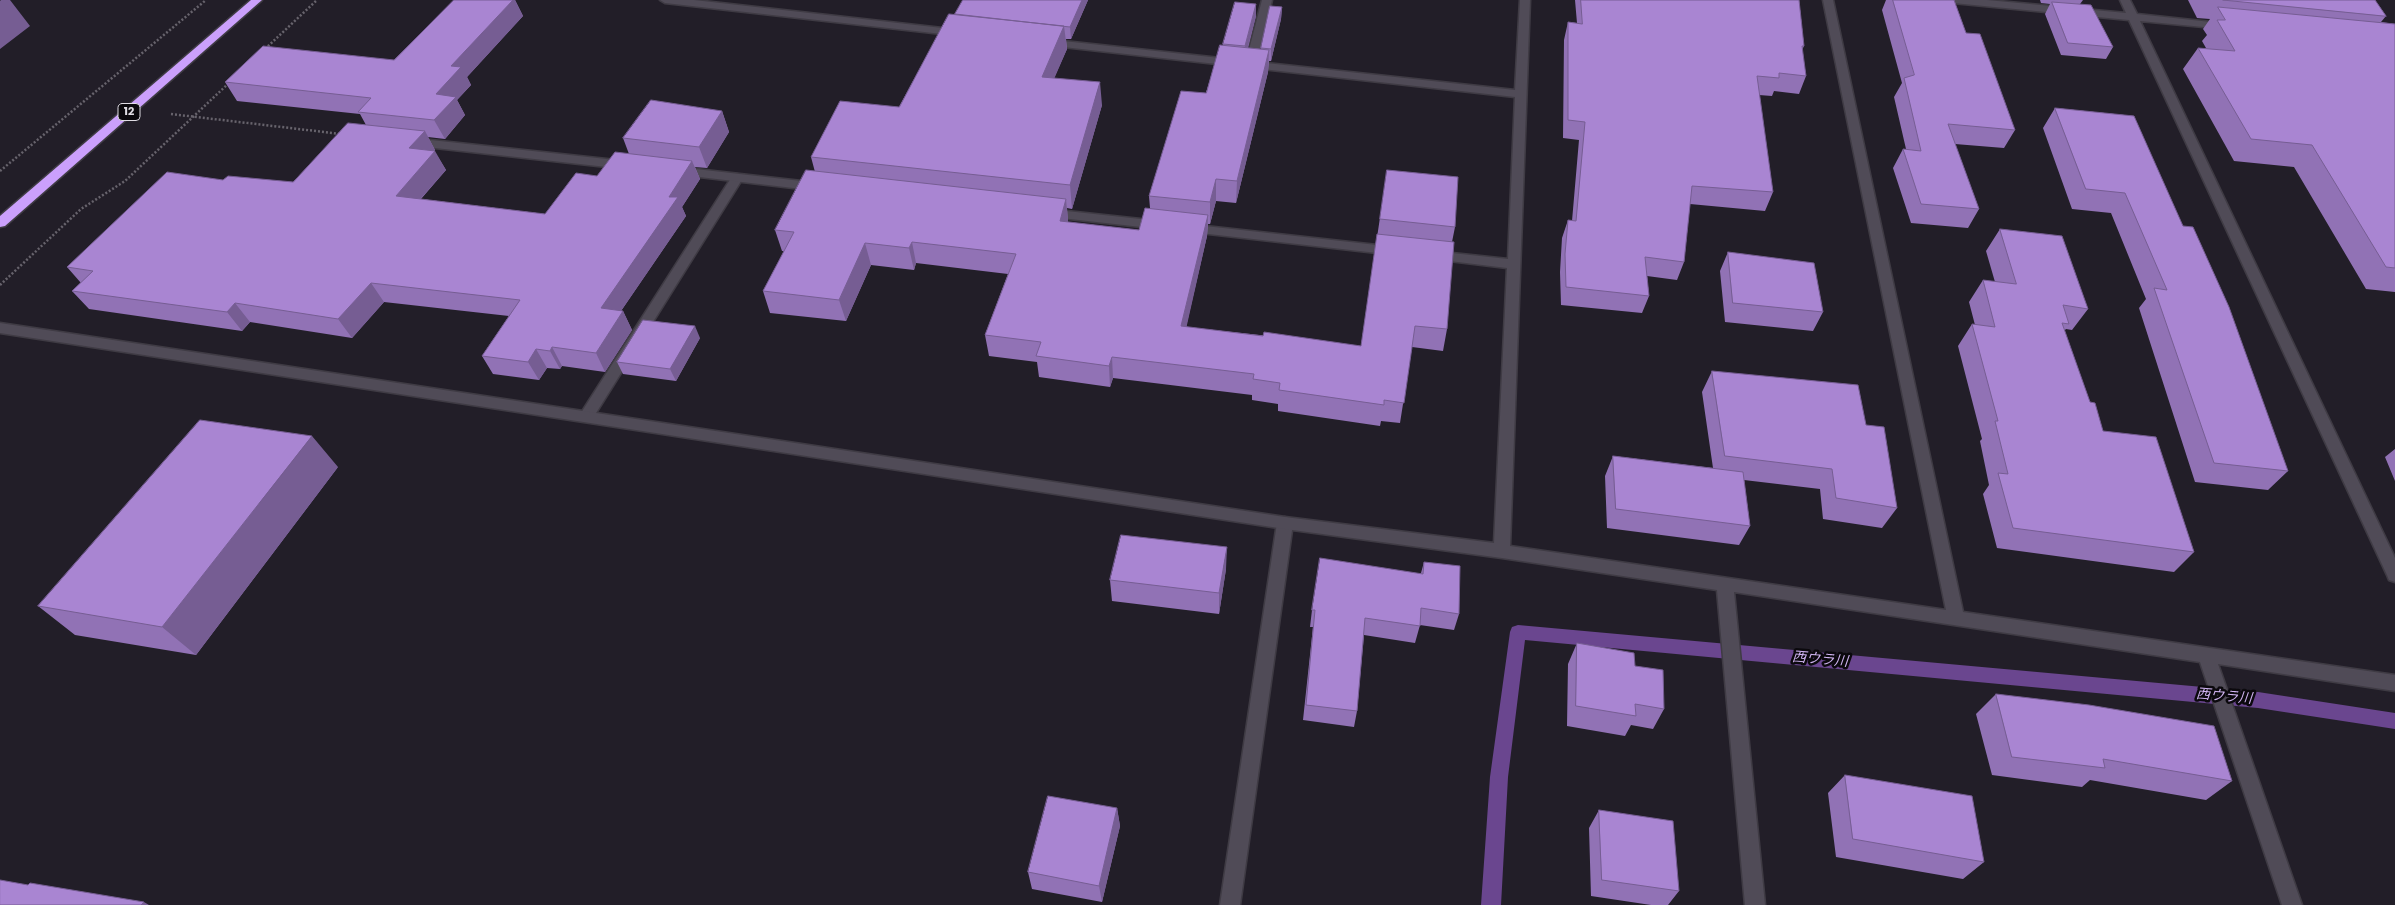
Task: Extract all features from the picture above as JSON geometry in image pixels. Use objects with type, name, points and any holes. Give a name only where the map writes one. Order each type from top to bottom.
[{"type":"highway","name":"12","points":[[0,223],[257,0]]},
{"type":"street","points":[[665,0],[973,34]]},
{"type":"street","points":[[1251,65],[1267,0]]},
{"type":"street","points":[[1502,551],[1525,0]]},
{"type":"street","points":[[1828,0],[1956,618]]},
{"type":"street","points":[[1953,0],[2240,28]]},
{"type":"street","points":[[2124,0],[2395,575]]},
{"type":"street","points":[[1032,41],[1521,94]]},
{"type":"street","points":[[356,136],[639,167]]},
{"type":"street","points":[[669,170],[836,189]]},
{"type":"street","points":[[586,417],[737,178]]},
{"type":"street","points":[[1032,211],[1514,264]]},
{"type":"street","points":[[0,328],[1285,524],[1502,551],[2395,682]]},
{"type":"street","points":[[1230,905],[1285,524]]},
{"type":"street","points":[[1725,585],[1755,905]]},
{"type":"street","points":[[2206,655],[2292,905]]},
{"type":"path","points":[[0,172],[206,0]]},
{"type":"path","points":[[262,52],[317,0]]},
{"type":"path","points":[[0,285],[81,209],[125,181],[234,78]]},
{"type":"path","points":[[131,110],[356,136]]},
{"type":"building","points":[[454,0],[513,0],[451,66],[461,67],[436,94],[456,97],[434,120],[358,112],[371,98],[225,82],[263,46],[394,60]]},
{"type":"building","points":[[963,0],[1082,0],[1070,27],[955,14]]},
{"type":"building","points":[[1581,0],[1799,0],[1806,76],[1779,73],[1779,78],[1757,76],[1773,192],[1692,186],[1684,262],[1645,257],[1649,296],[1566,287],[1565,254],[1568,220],[1576,221],[1585,122],[1568,120],[1568,22],[1582,24]]},
{"type":"building","points":[[1893,0],[1954,0],[1966,33],[1980,34],[2015,130],[1948,124],[1979,209],[1921,204],[1903,149],[1921,151],[1904,78],[1914,75]]},
{"type":"building","points":[[2223,0],[2375,0],[2386,16]]},
{"type":"building","points":[[1235,2],[1256,4],[1245,46],[1223,44]]},
{"type":"building","points":[[2052,2],[2091,5],[2113,47],[2068,43]]},
{"type":"building","points":[[1270,6],[1282,7],[1271,49],[1261,48]]},
{"type":"building","points":[[2218,7],[2395,24],[2395,268],[2386,267],[2312,145],[2251,139],[2198,48],[2235,51],[2217,20],[2225,20]]},
{"type":"building","points":[[949,14],[1064,26],[1042,77],[1100,82],[1070,185],[811,157],[840,101],[899,107]]},
{"type":"building","points":[[1220,45],[1269,50],[1237,181],[1216,179],[1210,202],[1149,196],[1181,91],[1206,93]]},
{"type":"building","points":[[651,100],[722,111],[699,147],[623,138]]},
{"type":"building","points":[[2055,108],[2134,116],[2183,226],[2193,227],[2229,307],[2288,471],[2214,463],[2154,288],[2167,290],[2125,193],[2086,189]]},
{"type":"building","points":[[348,123],[425,131],[409,148],[435,151],[396,196],[545,214],[576,173],[597,176],[615,152],[692,161],[669,197],[678,197],[601,308],[623,311],[596,353],[552,347],[550,351],[536,349],[528,362],[482,356],[520,300],[371,283],[338,319],[235,303],[227,312],[72,291],[93,271],[67,267],[167,172],[223,180],[228,176],[293,182]]},
{"type":"building","points":[[806,170],[1066,199],[1060,221],[1139,230],[1145,208],[1208,215],[1181,326],[1263,336],[1264,332],[1361,346],[1377,234],[1454,242],[1447,329],[1415,326],[1404,403],[1384,400],[1384,405],[1279,390],[1280,383],[1253,379],[1254,374],[1112,357],[1109,366],[1036,356],[1041,342],[985,335],[1016,254],[912,242],[909,248],[865,243],[839,300],[763,291],[794,232],[775,230]]},
{"type":"building","points":[[1387,170],[1458,177],[1455,227],[1380,219]]},
{"type":"building","points":[[2000,229],[2062,236],[2088,309],[2063,305],[2069,324],[2062,323],[2090,402],[2095,403],[2103,431],[2156,437],[2194,552],[2013,528],[1998,473],[2008,474],[1995,421],[1998,421],[1972,324],[1995,327],[1983,280],[2016,284]]},
{"type":"building","points":[[1728,252],[1814,263],[1823,312],[1733,303]]},
{"type":"building","points":[[643,320],[695,326],[670,369],[617,362]]},
{"type":"building","points":[[1712,371],[1858,385],[1866,425],[1884,427],[1897,508],[1836,498],[1832,469],[1725,456]]},
{"type":"building","points":[[200,420],[312,436],[162,627],[38,606]]},
{"type":"building","points":[[1613,456],[1743,472],[1750,526],[1616,509]]},
{"type":"building","points":[[1121,535],[1227,547],[1219,593],[1110,580]]},
{"type":"building","points":[[1320,558],[1423,574],[1424,562],[1460,566],[1459,614],[1421,608],[1420,626],[1365,618],[1357,711],[1306,705],[1315,610],[1312,610]]},
{"type":"building","points":[[1577,643],[1634,653],[1635,666],[1663,670],[1664,709],[1635,704],[1636,716],[1576,706]]},
{"type":"building","points":[[1996,694],[2089,705],[2214,726],[2232,781],[2103,759],[2105,768],[2012,757]]},
{"type":"building","points":[[1845,775],[1972,796],[1984,862],[1853,839]]},
{"type":"building","points":[[1048,796],[1117,808],[1099,886],[1028,872]]},
{"type":"building","points":[[1599,810],[1673,821],[1679,891],[1602,880]]},
{"type":"building","points":[[0,880],[28,885],[30,883],[144,902],[141,905],[0,905]]},
{"type":"waterway","name":"西ウラ川","points":[[1491,905],[1499,777],[1518,632],[2258,700],[2395,721]]}]
